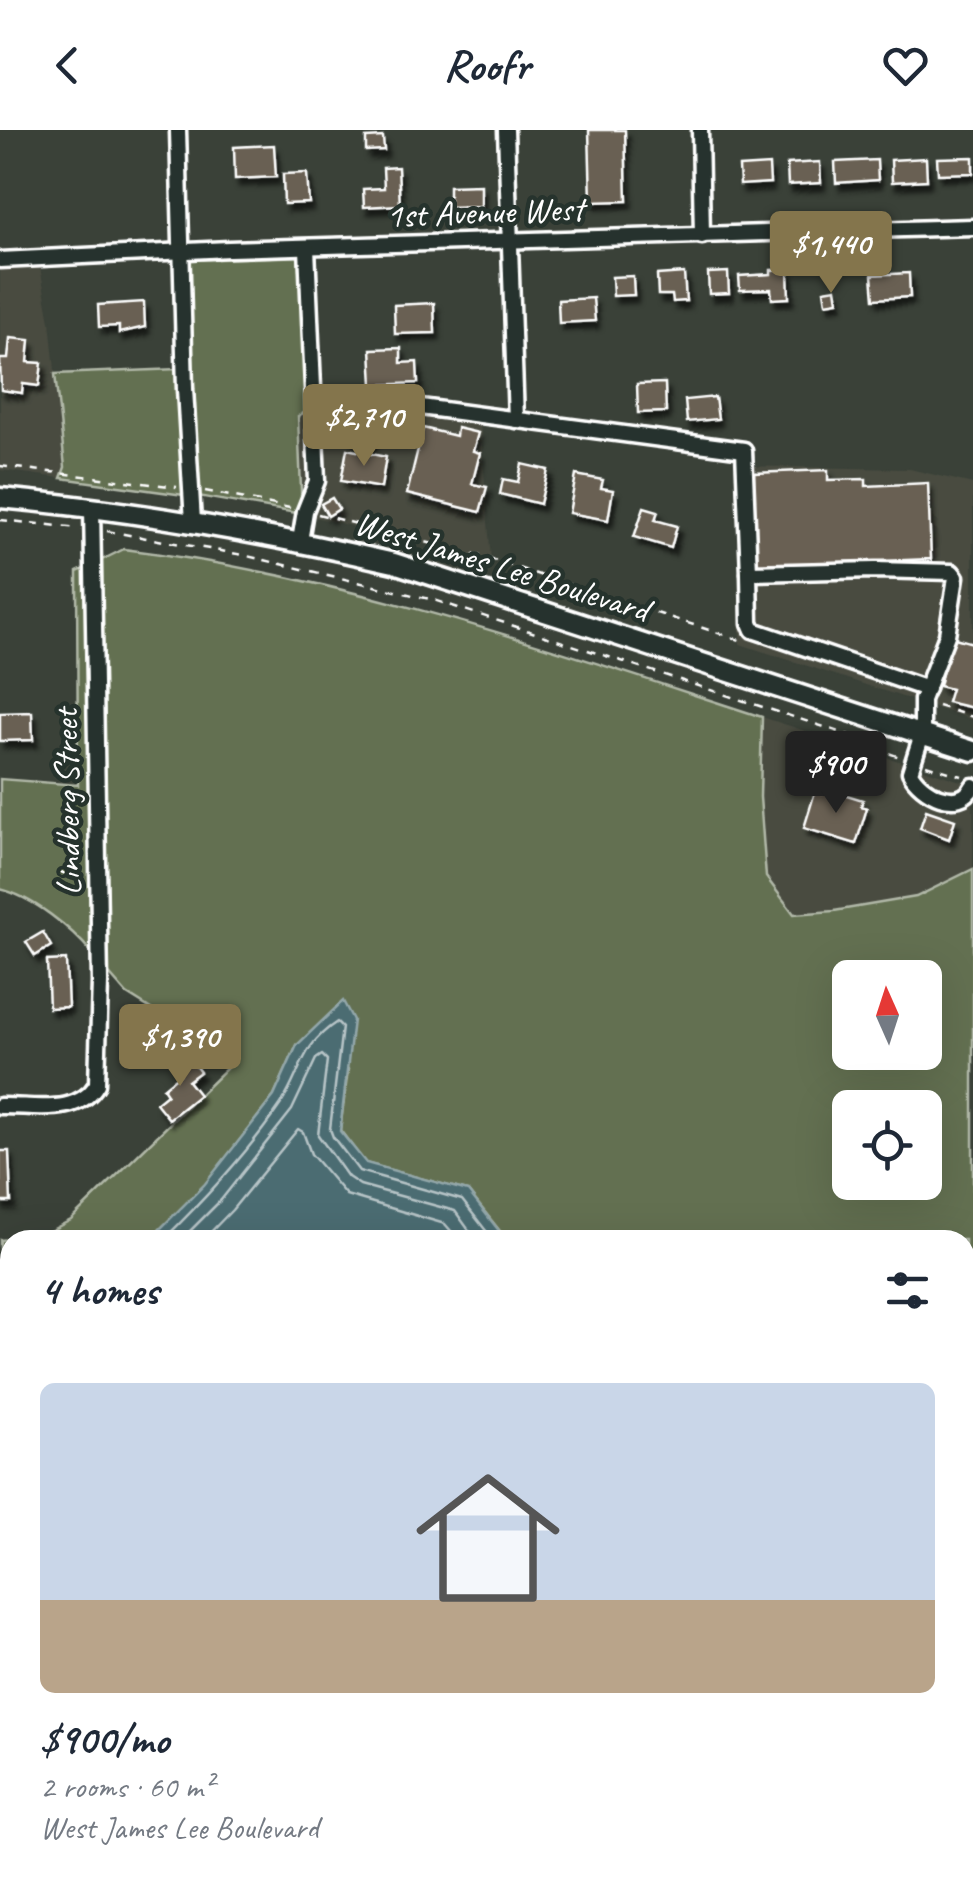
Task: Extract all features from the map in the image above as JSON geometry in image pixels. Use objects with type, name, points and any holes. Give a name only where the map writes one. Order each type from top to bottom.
[{"type":"main road","name":"West James Lee Boulevard","points":[[0,498],[192,522],[394,563],[973,751]]},
{"type":"street","points":[[178,130],[192,522]]},
{"type":"street","points":[[506,130],[516,420]]},
{"type":"street","points":[[700,130],[702,236]]},
{"type":"street","name":"1st Avenue West","points":[[0,260],[973,228]]},
{"type":"street","points":[[300,542],[317,481],[307,248]]},
{"type":"street","points":[[316,402],[398,404],[744,450],[753,630],[925,695]]},
{"type":"street","name":"Lindberg Street","points":[[0,1106],[72,1104],[92,1094],[98,1084],[92,507]]},
{"type":"street","points":[[749,573],[952,572],[956,577],[947,636],[925,695],[922,734],[910,772],[915,783],[931,794],[958,800],[970,794],[973,783]]},
{"type":"path","points":[[0,466],[191,488],[306,511],[487,558],[748,643]]},
{"type":"path","points":[[0,520],[92,529],[243,555],[434,600],[861,739],[871,747],[973,783]]},
{"type":"path","points":[[925,695],[973,717]]},
{"type":"shaded area","points":[[40,267],[50,321],[65,467],[61,478],[0,470],[0,268]]},
{"type":"shaded area","points":[[323,403],[480,421],[491,560],[302,514],[298,415]]},
{"type":"shaded area","points":[[736,466],[910,469],[973,484],[973,720],[740,644]]},
{"type":"shaded area","points":[[762,717],[973,785],[973,869],[916,897],[794,914],[766,877],[760,797]]},
{"type":"green space","points":[[307,256],[323,403],[298,416],[302,514],[198,496],[189,260]]},
{"type":"green space","points":[[178,369],[184,495],[61,478],[65,467],[55,374]]},
{"type":"green space","points":[[124,549],[207,561],[368,596],[447,618],[762,717],[760,797],[766,877],[794,914],[916,897],[973,869],[973,1230],[499,1230],[468,1191],[365,1163],[340,1130],[348,1070],[297,1045],[274,1096],[204,1186],[159,1230],[52,1230],[71,1220],[232,1063],[127,994],[106,970],[100,561]]},
{"type":"green space","points":[[86,568],[92,953],[50,915],[0,889],[0,779],[78,785],[77,572]]},
{"type":"water","points":[[343,1001],[353,1020],[340,1131],[366,1163],[468,1191],[498,1230],[159,1230],[204,1185],[274,1096],[297,1045]]},
{"type":"building","points":[[589,130],[625,130],[627,201],[591,202]]},
{"type":"building","points":[[383,137],[384,150],[366,151],[366,138]]},
{"type":"building","points":[[274,145],[276,177],[235,179],[234,147]]},
{"type":"building","points":[[973,157],[973,173],[938,174],[937,158]]},
{"type":"building","points":[[926,158],[927,180],[892,182],[891,160]]},
{"type":"building","points":[[877,160],[878,180],[836,183],[835,162]]},
{"type":"building","points":[[820,162],[821,183],[788,185],[787,164]]},
{"type":"building","points":[[769,165],[770,183],[740,185],[739,167]]},
{"type":"building","points":[[398,167],[400,205],[364,207],[363,189],[384,188],[383,168]]},
{"type":"building","points":[[307,173],[309,203],[284,204],[283,174]]},
{"type":"building","points":[[481,185],[481,206],[449,207],[449,186]]},
{"type":"building","points":[[788,269],[789,298],[772,299],[771,289],[740,290],[739,276]]},
{"type":"building","points":[[728,272],[729,293],[709,294],[708,273]]},
{"type":"building","points":[[684,273],[686,301],[673,302],[672,295],[658,295],[657,275]]},
{"type":"building","points":[[909,273],[910,297],[874,299],[872,275]]},
{"type":"building","points":[[633,276],[634,295],[613,296],[612,277]]},
{"type":"building","points":[[836,288],[838,301],[826,303],[824,290]]},
{"type":"building","points":[[593,298],[595,321],[559,323],[558,300]]},
{"type":"building","points":[[144,302],[145,327],[119,333],[119,326],[99,327],[98,305]]},
{"type":"building","points":[[434,303],[435,333],[395,334],[394,305]]},
{"type":"building","points":[[10,338],[30,340],[28,362],[42,363],[39,386],[23,384],[22,393],[1,390],[0,359],[8,359]]},
{"type":"building","points":[[401,348],[401,363],[417,362],[418,383],[373,385],[371,349]]},
{"type":"building","points":[[665,383],[666,412],[638,413],[637,384]]},
{"type":"building","points":[[715,397],[718,419],[687,422],[685,400]]},
{"type":"building","points":[[356,415],[377,419],[371,445],[350,440]]},
{"type":"building","points":[[423,428],[456,436],[457,428],[478,433],[473,451],[480,453],[472,484],[487,487],[480,512],[407,494]]},
{"type":"building","points":[[347,449],[386,457],[381,488],[341,481]]},
{"type":"building","points":[[522,464],[548,470],[540,504],[500,494],[503,479],[518,482]]},
{"type":"building","points":[[828,470],[828,480],[866,479],[866,486],[928,483],[931,559],[757,566],[753,473]]},
{"type":"building","points":[[576,475],[603,480],[601,488],[613,490],[608,520],[569,513]]},
{"type":"building","points":[[332,498],[339,509],[328,516],[321,504]]},
{"type":"building","points":[[644,507],[658,511],[655,520],[677,526],[671,548],[634,537]]},
{"type":"building","points":[[951,637],[973,643],[973,708],[947,702],[951,689],[939,686]]},
{"type":"building","points":[[32,712],[33,740],[0,741],[0,713]]},
{"type":"building","points":[[824,788],[863,800],[861,806],[867,808],[856,844],[804,828],[815,792],[822,794]]},
{"type":"building","points":[[926,810],[955,820],[949,839],[920,828]]},
{"type":"building","points":[[43,932],[51,946],[35,956],[26,942]]},
{"type":"building","points":[[66,960],[68,1007],[49,1008],[47,961]]},
{"type":"building","points":[[187,1055],[200,1072],[188,1081],[199,1095],[169,1119],[156,1103],[167,1094],[163,1088],[180,1074],[173,1066]]},
{"type":"building","points":[[0,1151],[9,1151],[11,1202],[0,1202]]}]
